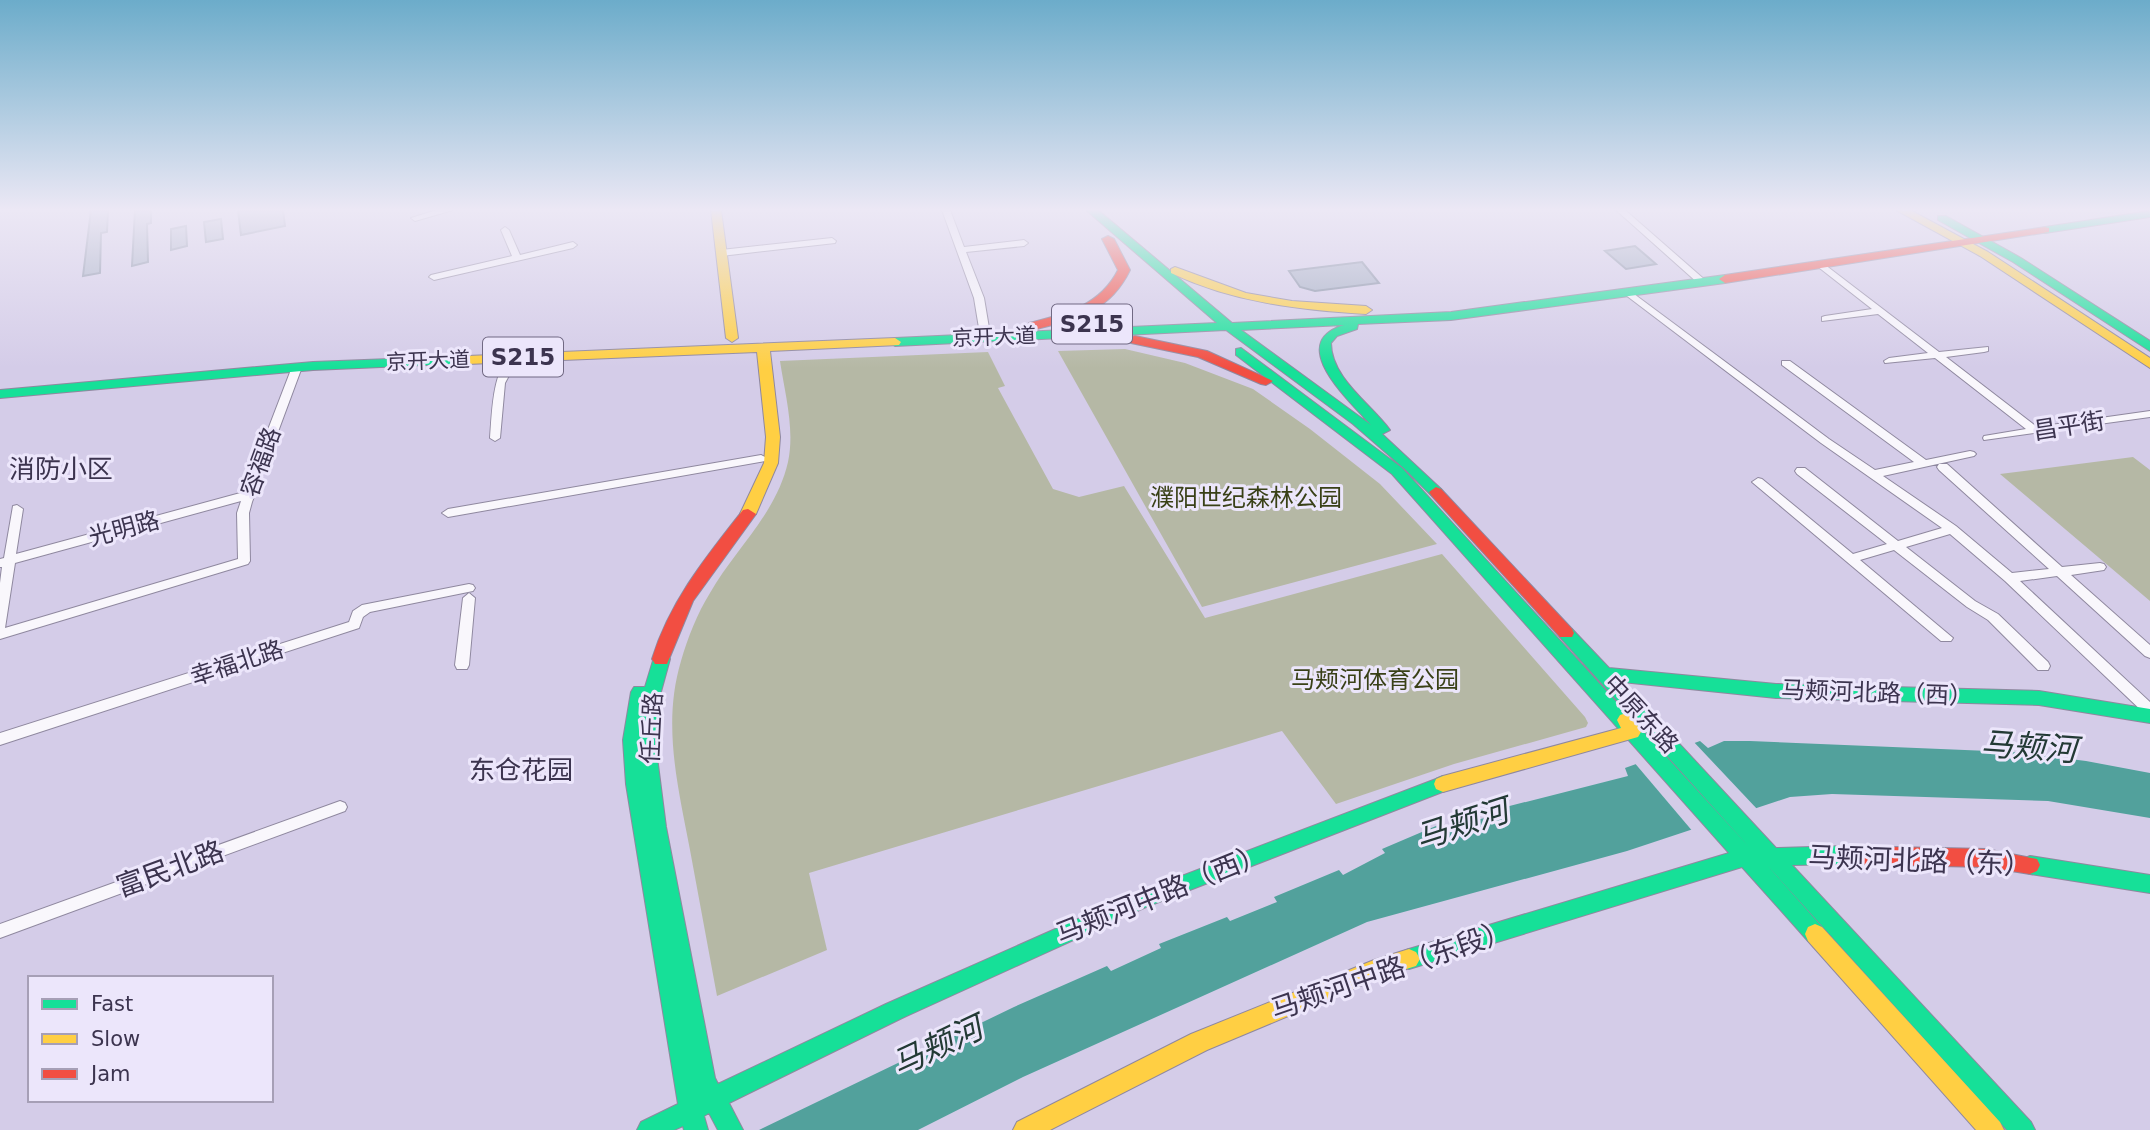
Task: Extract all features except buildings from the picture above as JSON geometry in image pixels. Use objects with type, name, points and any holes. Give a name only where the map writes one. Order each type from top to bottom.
[{"type":"main road","points":[[722,263],[732,338]]},
{"type":"main road","points":[[1040,331],[1115,293],[1124,270],[1122,263]]},
{"type":"main road","points":[[1143,263],[1210,322]]},
{"type":"main road","points":[[1160,263],[1213,289],[1276,303],[1378,310]]},
{"type":"main road","name":"京开大道","points":[[1232,328],[1482,313],[1630,294],[1698,279],[1799,263]]},
{"type":"main road","name":"京开大道","points":[[0,394],[297,367],[758,347],[1378,310],[1537,297],[1827,263]]},
{"type":"main road","points":[[2004,263],[2150,364]]},
{"type":"main road","points":[[2011,263],[2150,346]]},
{"type":"main road","points":[[1409,318],[1349,327],[1329,337],[1324,350],[1329,364],[1412,466]]},
{"type":"main road","name":"中原东路","points":[[1210,322],[1232,328],[1348,412],[1412,466],[2023,1130]]},
{"type":"main road","name":"中原东路","points":[[1210,322],[1397,471],[1992,1130]]},
{"type":"main road","name":"京开大道","points":[[0,383],[308,356],[984,328],[1040,331]]},
{"type":"main road","points":[[1040,331],[1121,339],[1184,350],[1239,368],[1320,411]]},
{"type":"main road","name":"任丘路","points":[[695,1129],[641,831],[632,740],[645,669],[657,633],[674,598],[695,566],[739,509],[752,485],[761,459],[763,438],[758,347]]},
{"type":"main road","name":"任丘路","points":[[730,1130],[704,1081],[656,827],[646,741],[655,678],[683,599],[750,511],[771,463],[773,437],[758,347]]},
{"type":"main road","points":[[1603,674],[1632,732]]},
{"type":"main road","name":"马颊河北路（西）","points":[[1603,674],[1776,691],[2039,698],[2150,716]]},
{"type":"main road","name":"马颊河中路（西）","points":[[649,1130],[1066,932],[1385,802],[1632,732]]},
{"type":"main road","name":"马颊河北路（东）","points":[[1773,858],[1807,854],[1986,858],[2150,884]]},
{"type":"main road","name":"马颊河中路（东段）","points":[[1025,1130],[1199,1042],[1382,967],[1745,857],[1773,858]]},
{"type":"street","points":[[434,277],[496,263]]},
{"type":"street","points":[[966,263],[979,298],[984,328]]},
{"type":"street","points":[[1680,263],[1698,279]]},
{"type":"street","points":[[1820,264],[2035,431]]},
{"type":"street","points":[[1630,294],[1825,441],[1952,529],[2150,710]]},
{"type":"street","points":[[1825,318],[1880,311]]},
{"type":"street","points":[[1889,361],[1984,349]]},
{"type":"street","points":[[495,438],[498,393],[514,357]]},
{"type":"street","points":[[1786,363],[1923,463]]},
{"type":"street","name":"容福路","points":[[0,634],[244,562],[243,513],[297,367]]},
{"type":"street","name":"昌平街","points":[[1988,438],[2150,414]]},
{"type":"street","points":[[1873,474],[1970,454]]},
{"type":"street","points":[[448,513],[761,459]]},
{"type":"street","points":[[1943,467],[2150,653]]},
{"type":"street","points":[[1801,471],[1971,604],[1993,617],[2043,666]]},
{"type":"street","points":[[1758,482],[1947,638]]},
{"type":"street","name":"光明路","points":[[5,561],[248,495]]},
{"type":"street","points":[[0,625],[5,561],[17,509]]},
{"type":"street","points":[[1852,559],[1952,529]]},
{"type":"street","points":[[2008,578],[2100,567]]},
{"type":"street","name":"幸福北路","points":[[0,739],[354,625],[358,614],[373,606],[469,593],[461,665]]},
{"type":"street","name":"富民北路","points":[[0,931],[340,807]]},
{"type":"green space","name":"濮阳世纪森林公园","points":[[1125,349],[1185,363],[1253,389],[1310,429],[1380,484],[1437,544],[1202,607],[1058,351]]},
{"type":"green space","name":"马颊河体育公园","points":[[988,352],[1005,386],[998,388],[1053,489],[1079,497],[1124,486],[1205,618],[1442,554],[1585,717],[1588,723],[1586,727],[1454,764],[1336,804],[1282,731],[809,873],[827,950],[717,996],[677,779],[672,732],[675,685],[690,634],[705,601],[765,514],[782,481],[788,462],[790,437],[789,412],[780,361]]},
{"type":"green space","points":[[2133,457],[2150,470],[2150,601],[2000,474]]},
{"type":"water","name":"马颊河","points":[[1700,741],[1708,748],[1724,741],[1750,741],[2013,752],[2086,761],[2150,773],[2150,818],[2048,801],[1832,794],[1790,797],[1627,851],[1367,922],[1023,1077],[918,1130],[759,1130],[1014,1007],[1107,966],[1111,971],[1161,948],[1159,944],[1227,917],[1230,921],[1277,902],[1274,897],[1339,870],[1343,875],[1385,853],[1382,849],[1443,823],[1447,827],[1493,816],[1490,811],[1628,776],[1625,768]]},
{"type":"pier","points":[[1692,740],[1758,810],[1694,833],[1633,761]]},
{"type":"traffic: fast","points":[[1152,263],[1246,339],[1358,421],[1436,492]]},
{"type":"traffic: fast","points":[[2021,263],[2150,347]]},
{"type":"traffic: fast","points":[[895,342],[1451,316],[1725,279]]},
{"type":"traffic: fast","points":[[1353,326],[1329,336],[1325,343],[1325,352],[1337,376],[1383,430]]},
{"type":"traffic: fast","points":[[1241,352],[1397,471],[1815,934]]},
{"type":"traffic: fast","points":[[0,394],[313,366],[467,360]]},
{"type":"traffic: fast","points":[[1566,633],[2023,1130]]},
{"type":"traffic: fast","points":[[661,659],[650,699],[646,741],[656,827],[704,1081],[731,1130]]},
{"type":"traffic: fast","points":[[1603,674],[1776,691],[2039,698],[2150,716]]},
{"type":"traffic: fast","points":[[640,692],[632,740],[635,784],[690,1109],[696,1130]]},
{"type":"traffic: fast","points":[[649,1130],[894,1011],[1139,901],[1443,784]]},
{"type":"traffic: fast","points":[[1409,959],[1745,857],[1845,855]]},
{"type":"traffic: fast","points":[[2030,865],[2150,884]]},
{"type":"traffic: slow","points":[[723,263],[732,338]]},
{"type":"traffic: slow","points":[[1997,263],[2150,364]]},
{"type":"traffic: slow","points":[[1175,271],[1221,290],[1268,301],[1366,310]]},
{"type":"traffic: slow","points":[[467,360],[895,342]]},
{"type":"traffic: slow","points":[[748,514],[771,463],[773,437],[763,347]]},
{"type":"traffic: slow","points":[[1443,784],[1632,732],[1626,720]]},
{"type":"traffic: slow","points":[[1815,934],[1992,1130]]},
{"type":"traffic: slow","points":[[1025,1130],[1199,1042],[1382,967],[1409,959]]},
{"type":"traffic: jam","points":[[1033,326],[1061,319],[1098,303],[1117,283],[1124,270],[1120,263]]},
{"type":"traffic: jam","points":[[1725,279],[1831,263]]},
{"type":"traffic: jam","points":[[1135,340],[1202,354],[1266,381]]},
{"type":"traffic: jam","points":[[1436,492],[1566,633]]},
{"type":"traffic: jam","points":[[661,659],[685,599],[748,514]]},
{"type":"traffic: jam","points":[[1845,855],[1986,858],[2030,865]]},
{"type":"district","name":"消防小区","points":[[61,469]]},
{"type":"district","name":"东仓花园","points":[[521,770]]}]
